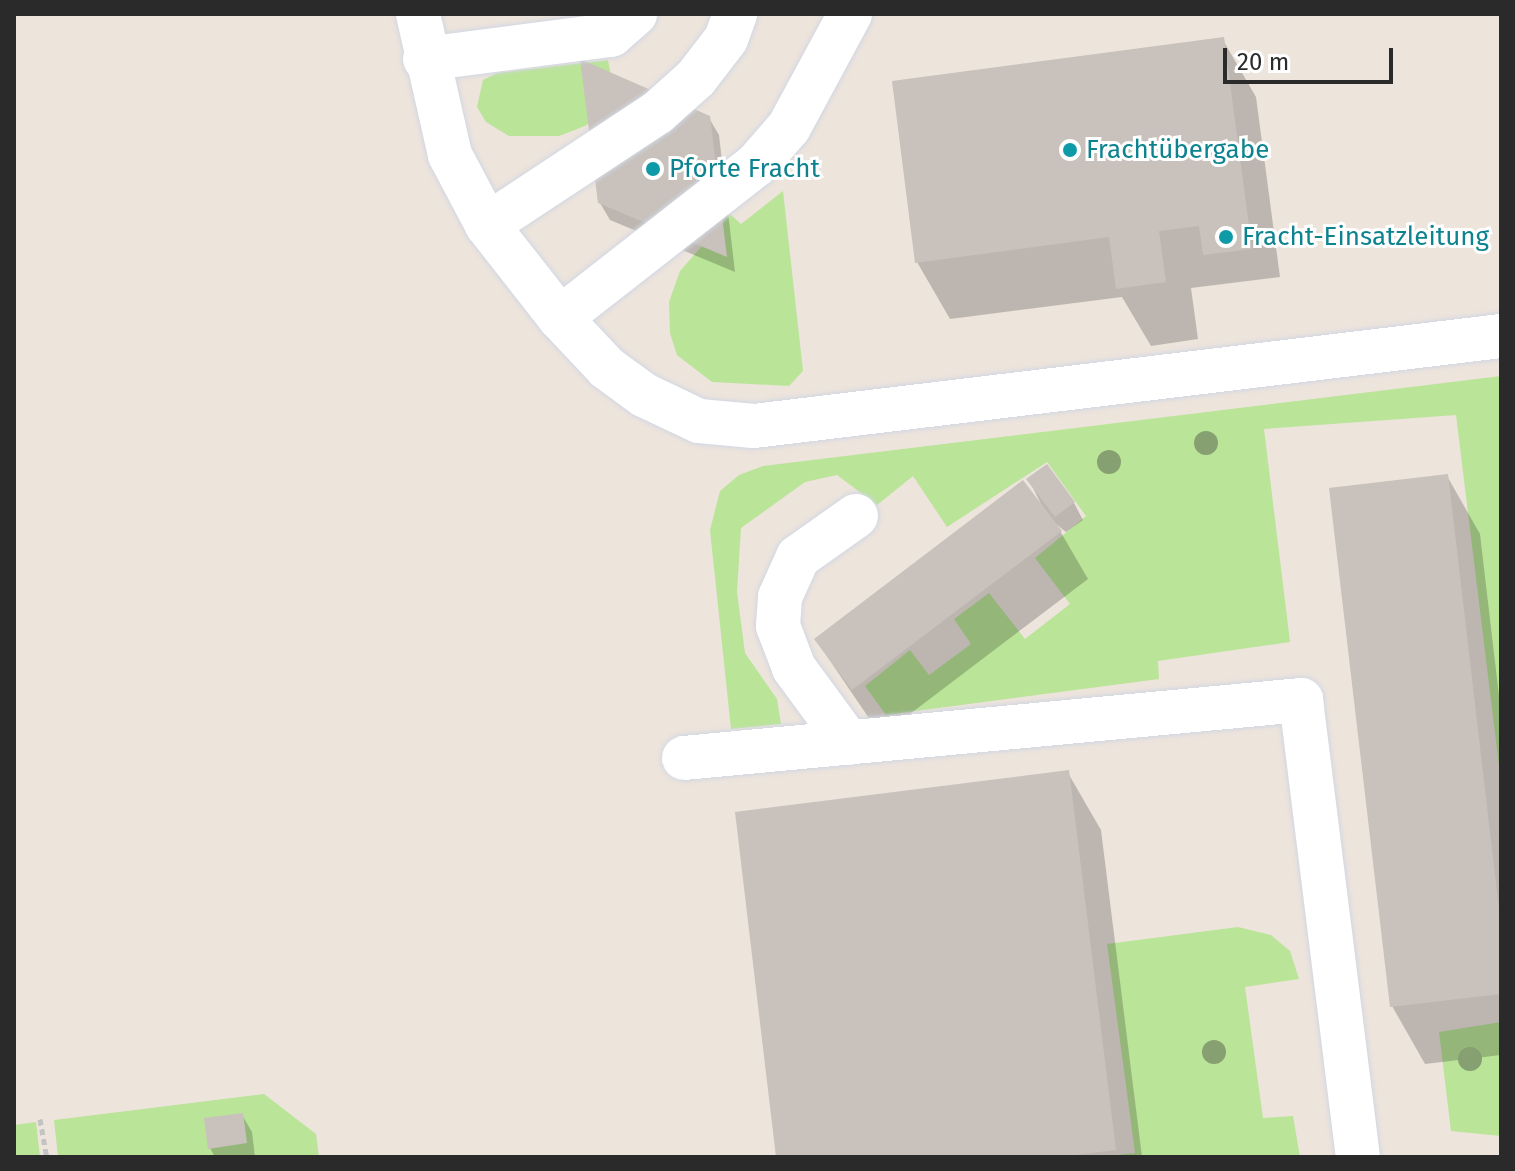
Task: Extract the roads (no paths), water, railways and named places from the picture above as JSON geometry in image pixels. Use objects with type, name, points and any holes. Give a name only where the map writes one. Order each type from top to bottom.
[{"type":"street","points":[[418,14],[425,59],[450,155],[487,225],[560,318],[607,368],[644,395],[699,421],[754,426],[1501,336]]},
{"type":"street","points":[[425,59],[611,35],[635,14]]},
{"type":"street","points":[[487,225],[657,113],[696,78],[726,39],[735,14]]},
{"type":"street","points":[[560,318],[756,165],[789,127],[850,14]]},
{"type":"street","points":[[849,743],[794,668],[778,626],[780,597],[798,557],[856,516]]},
{"type":"street","points":[[684,758],[1301,700],[1358,1157]]},
{"type":"place","name":"Frachtübergabe","points":[[1070,150]]},
{"type":"place","name":"Pforte Fracht","points":[[653,169]]},
{"type":"place","name":"Fracht-Einsatzleitung","points":[[1226,237]]}]
